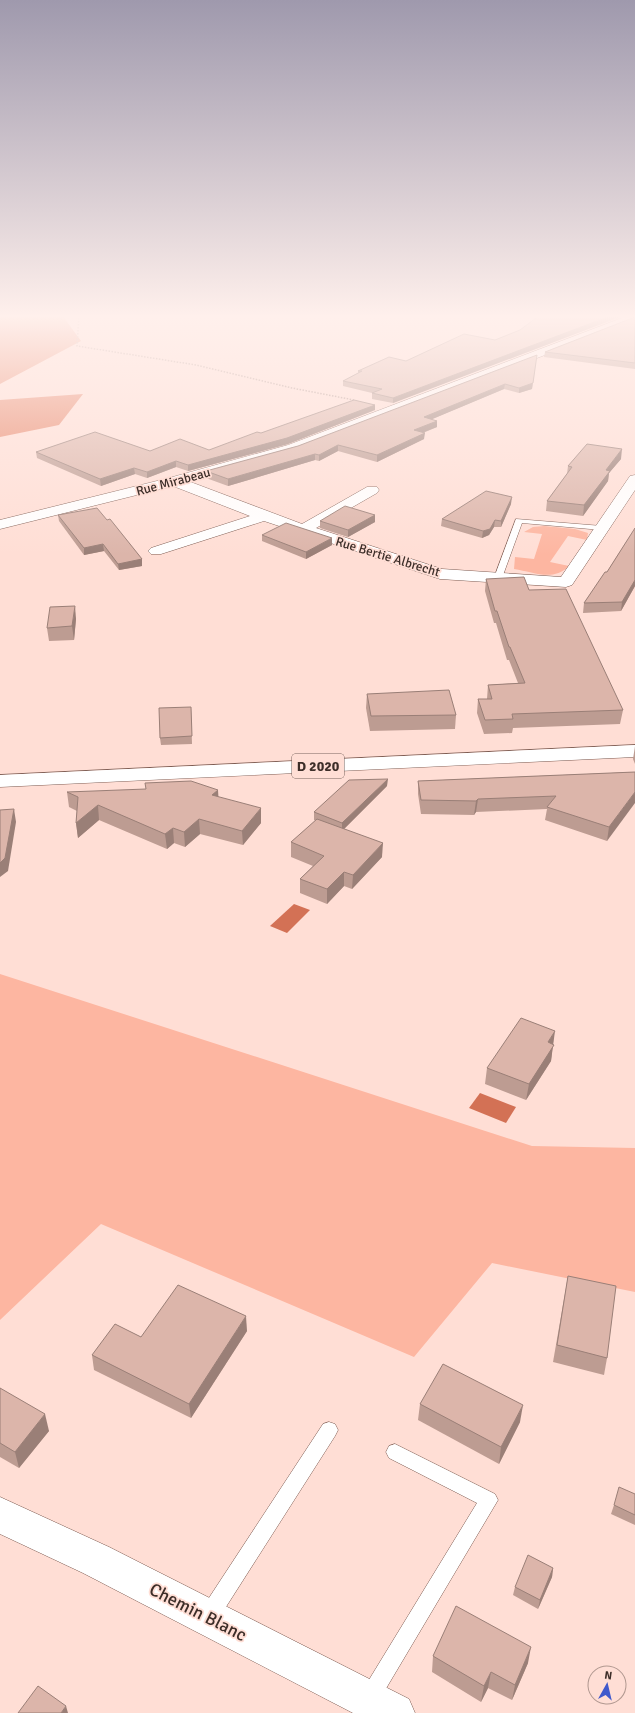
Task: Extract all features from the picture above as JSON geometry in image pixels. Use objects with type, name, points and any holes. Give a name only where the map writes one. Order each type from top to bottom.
[{"type":"street","name":"Rue Mirabeau","points":[[0,525],[174,481],[293,448],[430,395]]},
{"type":"street","points":[[354,400],[394,409]]},
{"type":"street","name":"Rue Bertie Albrecht","points":[[174,481],[264,516],[440,574],[566,582],[635,479]]},
{"type":"street","name":"Rue Bertie Albrecht","points":[[304,529],[372,490]]},
{"type":"street","points":[[156,551],[264,516]]},
{"type":"street","name":"D 2020","points":[[0,781],[635,751]]},
{"type":"street","name":"Chemin Blanc","points":[[0,1516],[96,1560],[382,1706]]},
{"type":"lane","points":[[498,578],[519,521],[602,528]]},
{"type":"lane","points":[[208,1617],[329,1430]]},
{"type":"lane","points":[[382,1706],[489,1500],[395,1452]]},
{"type":"path","points":[[328,395],[354,400]]},
{"type":"shaded area","points":[[82,395],[59,425],[0,437],[0,400]]},
{"type":"shaded area","points":[[544,526],[575,529],[588,533],[587,540],[568,536],[550,562],[569,566],[556,574],[543,575],[514,569],[515,557],[534,559],[542,534],[524,532],[533,527]]},
{"type":"shaded area","points":[[294,904],[310,910],[287,933],[270,926]]},
{"type":"shaded area","points":[[0,974],[532,1146],[635,1148],[635,1292],[492,1263],[414,1357],[101,1224],[0,1320]]},
{"type":"shaded area","points":[[480,1093],[516,1107],[506,1123],[469,1108]]},
{"type":"building","points":[[380,395],[401,395],[393,398]]},
{"type":"building","points":[[432,395],[478,395],[424,417],[437,421],[414,430],[425,433],[377,455],[338,445],[319,455],[315,454],[228,479],[206,471],[298,446]]},
{"type":"building","points":[[354,400],[375,405],[287,438],[188,465],[176,461],[147,472],[134,468],[100,479],[36,452],[95,432],[150,451],[180,439],[209,450],[257,432],[261,433]]},
{"type":"building","points":[[587,444],[622,449],[606,470],[610,471],[584,505],[547,501],[572,467],[568,466]]},
{"type":"building","points":[[486,491],[512,497],[501,521],[495,520],[490,529],[483,531],[442,519]]},
{"type":"building","points":[[345,506],[375,515],[348,530],[320,521]]},
{"type":"building","points":[[97,508],[107,520],[110,519],[142,559],[118,564],[103,544],[84,548],[58,515]]},
{"type":"building","points":[[286,523],[332,538],[306,552],[262,535]]},
{"type":"building","points":[[635,528],[635,580],[622,602],[584,603],[605,572],[607,572]]},
{"type":"building","points":[[524,577],[529,590],[566,589],[623,710],[512,714],[513,719],[485,720],[478,699],[492,699],[488,685],[525,683],[509,647],[497,611],[495,611],[486,579]]},
{"type":"building","points":[[75,606],[72,626],[47,628],[50,607]]},
{"type":"building","points":[[449,690],[456,715],[371,716],[367,694]]},
{"type":"building","points":[[191,707],[192,736],[160,738],[159,708]]},
{"type":"building","points":[[635,772],[635,792],[609,827],[547,807],[556,796],[478,799],[476,801],[421,800],[418,781]]},
{"type":"building","points":[[388,779],[342,823],[314,812],[349,780]]},
{"type":"building","points":[[191,781],[218,790],[212,795],[261,808],[242,831],[199,819],[184,832],[173,828],[165,834],[98,805],[76,823],[78,797],[67,792],[146,789],[145,783]]},
{"type":"building","points":[[14,809],[5,858],[0,863],[0,810]]},
{"type":"building","points":[[317,819],[383,843],[353,875],[344,872],[327,889],[300,879],[324,856],[291,842]]},
{"type":"building","points":[[521,1018],[555,1031],[548,1042],[554,1045],[529,1084],[487,1068]]},
{"type":"building","points":[[568,1276],[616,1286],[607,1358],[557,1345]]},
{"type":"building","points":[[178,1285],[246,1316],[189,1404],[92,1355],[115,1324],[141,1337]]},
{"type":"building","points":[[443,1364],[523,1405],[501,1447],[420,1404]]},
{"type":"building","points":[[0,1388],[45,1414],[15,1452],[0,1443]]},
{"type":"building","points":[[619,1487],[635,1494],[635,1515],[614,1505]]},
{"type":"building","points":[[528,1555],[553,1568],[540,1600],[515,1587]]},
{"type":"building","points":[[456,1606],[531,1647],[515,1685],[491,1672],[484,1686],[433,1656]]},
{"type":"building","points":[[38,1686],[66,1706],[61,1713],[18,1713]]}]
